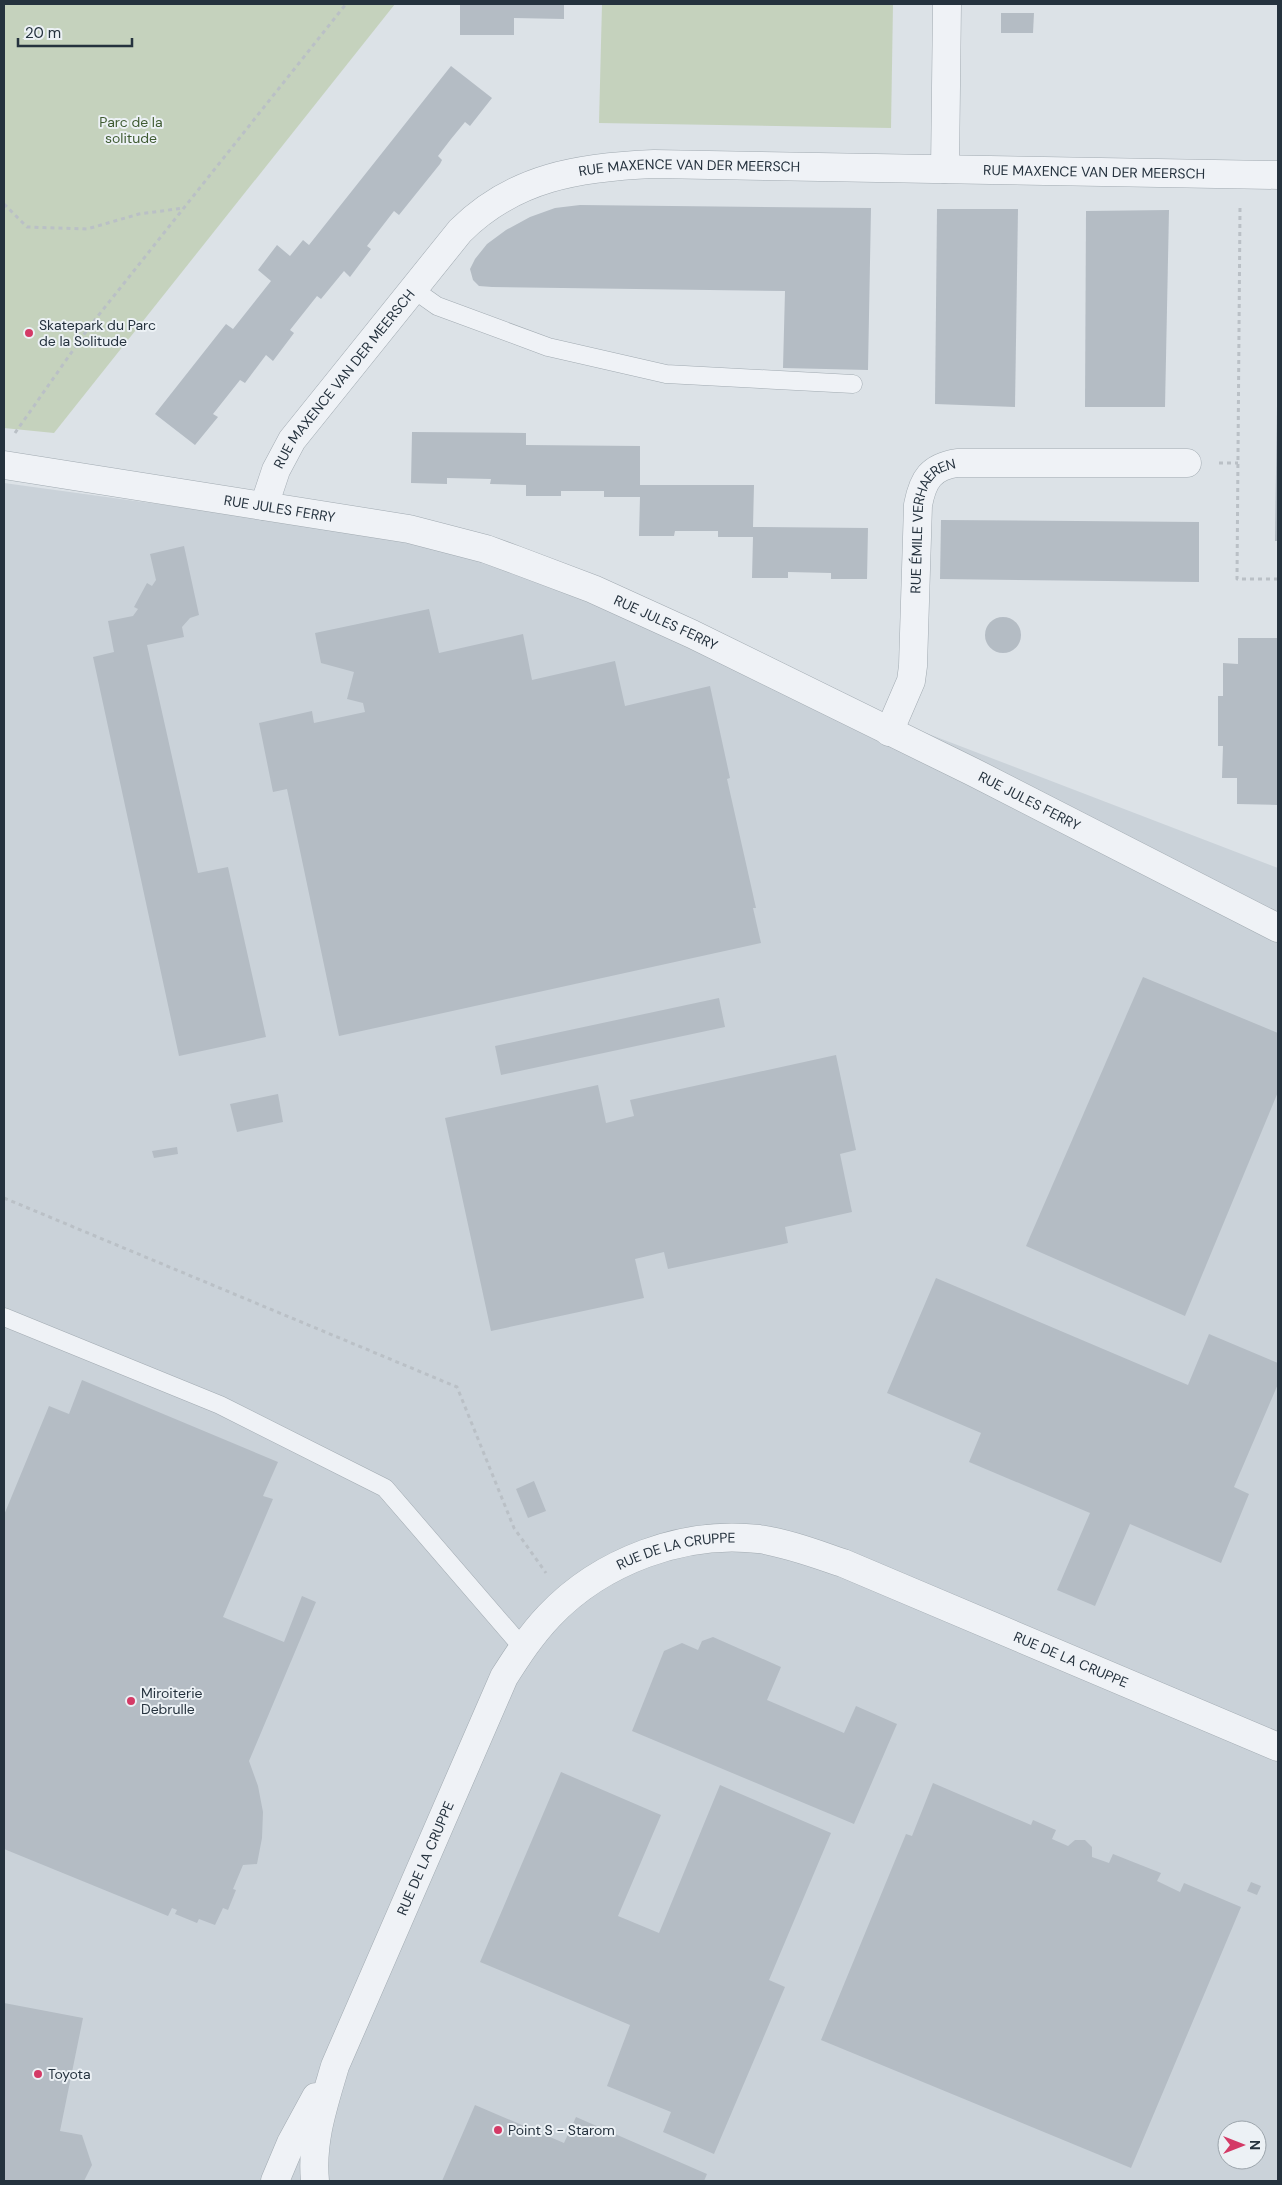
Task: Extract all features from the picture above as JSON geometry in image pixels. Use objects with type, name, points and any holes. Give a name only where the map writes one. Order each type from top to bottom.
[{"type":"street","points":[[945,169],[947,4]]},
{"type":"street","name":"RUE MAXENCE VAN DER MEERSCH","points":[[264,506],[276,470],[292,440],[412,289],[473,218],[508,193],[526,185],[560,176],[618,166],[654,164],[1278,175]]},
{"type":"street","name":"RUE ÉMILE VERHAEREN","points":[[889,732],[911,681],[918,505],[921,490],[933,471],[942,465],[957,463],[1187,463]]},
{"type":"street","name":"RUE JULES FERRY","points":[[4,465],[409,529],[486,549],[628,604],[701,638],[973,772],[1278,928]]},
{"type":"street","name":"RUE DE LA CRUPPE","points":[[315,2181],[315,2142],[320,2117],[335,2066],[504,1677],[523,1648],[550,1615],[566,1600],[609,1571],[657,1550],[685,1542],[712,1538],[760,1539],[843,1563],[1278,1747]]},
{"type":"street","name":"RUE DE LA CRUPPE","points":[[275,2181],[301,2122],[335,2066]]},
{"type":"lane","points":[[412,289],[437,306],[548,347],[666,374],[853,384]]},
{"type":"lane","points":[[4,1317],[220,1405],[385,1488],[523,1648]]},
{"type":"path","points":[[13,438],[16,430],[90,326],[346,4]]},
{"type":"path","points":[[1240,174],[1237,579],[1278,580]]},
{"type":"path","points":[[4,204],[27,227],[87,229],[138,214],[184,208]]},
{"type":"path","points":[[4,1198],[458,1387],[514,1528],[566,1600]]},
{"type":"shaded area","points":[[4,483],[486,549],[926,733],[1278,868],[1278,2181],[4,2181]]},
{"type":"green space","name":"Parc de la solitude","points":[[4,4],[395,4],[54,433],[4,428]]},
{"type":"green space","points":[[602,4],[893,4],[891,128],[599,123]]},
{"type":"building","points":[[460,4],[564,4],[564,19],[514,18],[514,35],[460,35]]},
{"type":"building","points":[[1001,13],[1034,13],[1033,33],[1001,33]]},
{"type":"building","points":[[451,66],[492,98],[470,126],[465,122],[451,139],[438,156],[442,160],[440,164],[399,215],[394,211],[367,246],[371,249],[350,277],[344,271],[321,299],[317,296],[290,330],[294,333],[273,361],[266,355],[245,383],[240,380],[213,414],[218,417],[195,445],[155,414],[226,324],[233,329],[271,281],[258,270],[277,245],[290,256],[303,240],[309,245]]},
{"type":"building","points":[[580,205],[871,208],[868,370],[783,368],[785,291],[492,287],[479,286],[473,280],[470,269],[475,259],[487,244],[506,230],[530,217],[555,208]]},
{"type":"building","points":[[937,209],[1018,209],[1015,407],[935,404]]},
{"type":"building","points":[[1169,210],[1165,407],[1085,407],[1086,211]]},
{"type":"building","points":[[1277,405],[1278,541],[1275,541]]},
{"type":"building","points":[[412,432],[526,433],[526,445],[640,446],[640,485],[754,485],[753,527],[868,528],[867,579],[831,579],[831,573],[788,572],[788,578],[752,578],[753,537],[718,537],[718,531],[675,531],[674,536],[639,536],[640,497],[604,497],[604,491],[561,491],[561,496],[526,496],[526,485],[490,484],[491,479],[447,478],[447,484],[411,483]]},
{"type":"building","points":[[941,520],[1199,522],[1199,582],[940,579]]},
{"type":"building","points":[[184,546],[199,615],[190,618],[182,627],[184,637],[147,645],[198,873],[228,867],[266,1037],[179,1056],[93,657],[114,652],[108,621],[133,616],[138,609],[134,607],[147,583],[152,586],[156,580],[150,554]]},
{"type":"building","points":[[429,609],[439,653],[523,634],[532,680],[615,661],[625,706],[710,686],[730,778],[727,779],[756,908],[753,908],[761,943],[339,1036],[287,789],[273,792],[259,723],[312,711],[314,723],[365,712],[363,703],[347,699],[354,672],[321,663],[315,633]]},
{"type":"building","points":[[1003,617],[1010,618],[1016,622],[1020,628],[1020,642],[1016,648],[1010,652],[1003,653],[996,652],[990,648],[986,642],[985,635],[986,628],[990,622],[996,618]]},
{"type":"building","points":[[1238,638],[1278,638],[1278,805],[1237,804],[1237,778],[1222,778],[1223,746],[1218,746],[1218,696],[1223,696],[1223,663],[1238,664]]},
{"type":"building","points":[[1143,977],[1278,1033],[1278,1092],[1185,1316],[1026,1246]]},
{"type":"building","points":[[719,998],[725,1027],[501,1075],[495,1046]]},
{"type":"building","points":[[836,1055],[856,1150],[840,1154],[852,1212],[785,1227],[788,1243],[668,1269],[664,1252],[635,1259],[644,1298],[491,1331],[445,1118],[598,1085],[606,1123],[634,1116],[630,1100]]},
{"type":"building","points":[[278,1094],[283,1122],[237,1132],[230,1104]]},
{"type":"building","points":[[177,1147],[178,1154],[154,1158],[152,1151]]},
{"type":"building","points":[[936,1278],[1188,1385],[1209,1334],[1278,1363],[1278,1384],[1234,1487],[1249,1494],[1221,1563],[1130,1524],[1095,1606],[1057,1590],[1090,1513],[969,1462],[981,1433],[887,1393]]},
{"type":"building","name":"Miroiterie Debrulle","points":[[82,1380],[278,1462],[263,1496],[273,1499],[223,1617],[284,1642],[302,1596],[316,1602],[249,1761],[258,1786],[263,1812],[262,1838],[257,1864],[243,1865],[233,1889],[236,1890],[228,1910],[223,1908],[215,1925],[199,1919],[197,1923],[175,1914],[177,1910],[172,1908],[168,1916],[4,1849],[4,1515],[49,1406],[69,1414]]},
{"type":"building","points":[[534,1481],[546,1511],[528,1518],[516,1489]]},
{"type":"building","points":[[713,1637],[781,1667],[767,1700],[844,1733],[856,1706],[897,1724],[854,1824],[632,1731],[664,1651],[682,1643],[698,1650],[702,1641]]},
{"type":"building","points":[[561,1772],[661,1815],[618,1916],[659,1933],[720,1785],[831,1833],[769,1980],[785,1987],[714,2154],[663,2132],[671,2112],[607,2086],[630,2025],[480,1962]]},
{"type":"building","points":[[933,1783],[1031,1825],[1033,1820],[1056,1830],[1052,1839],[1068,1846],[1075,1840],[1085,1840],[1092,1847],[1092,1857],[1109,1863],[1113,1854],[1161,1873],[1157,1881],[1180,1892],[1184,1883],[1241,1907],[1131,2168],[821,2040],[906,1834],[912,1836]]},
{"type":"building","points":[[1251,1882],[1261,1886],[1257,1895],[1247,1891]]},
{"type":"building","name":"Toyota","points":[[4,2003],[83,2018],[60,2131],[82,2135],[92,2165],[84,2181],[4,2181]]},
{"type":"building","name":"Point S - Starom","points":[[475,2105],[564,2143],[576,2117],[707,2174],[704,2181],[442,2181]]},
{"type":"place","name":"Skatepark du Parc de la Solitude","points":[[29,333]]},
{"type":"place","name":"Miroiterie Debrulle","points":[[131,1701]]},
{"type":"place","name":"Toyota","points":[[38,2074]]},
{"type":"place","name":"Point S - Starom","points":[[498,2130]]}]
